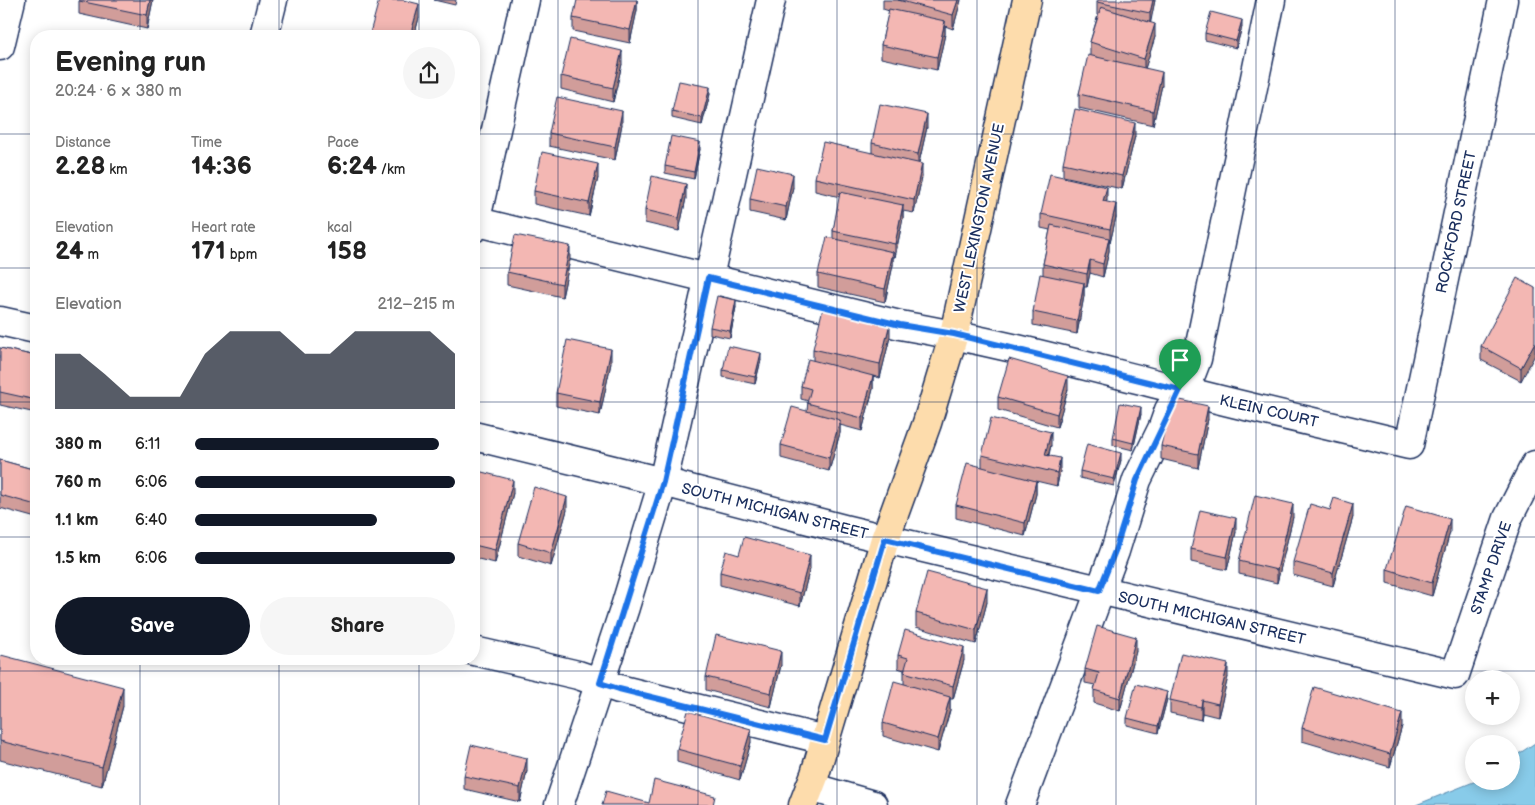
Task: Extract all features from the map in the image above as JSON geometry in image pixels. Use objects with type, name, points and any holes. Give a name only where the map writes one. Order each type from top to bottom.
[{"type":"main road","name":"WEST LEXINGTON AVENUE","points":[[807,796],[885,539],[927,422],[954,334],[1027,0]]},
{"type":"street","points":[[0,46],[11,0]]},
{"type":"street","points":[[265,30],[272,0]]},
{"type":"street","points":[[480,197],[525,0]]},
{"type":"street","points":[[559,805],[600,683],[663,482],[771,0]]},
{"type":"street","points":[[1020,805],[1115,551],[1137,480],[1197,359],[1271,0]]},
{"type":"street","name":"ROCKFORD STREET","points":[[1409,445],[1503,0]]},
{"type":"street","name":"KLEIN COURT","points":[[480,224],[900,325],[954,334],[1409,445]]},
{"type":"street","points":[[0,321],[30,328]]},
{"type":"street","name":"SOUTH MICHIGAN STREET","points":[[480,437],[885,539],[1456,675]]},
{"type":"street","name":"STAMP DRIVE","points":[[1456,675],[1508,518],[1535,465]]},
{"type":"street","points":[[480,652],[825,740]]},
{"type":"street","points":[[807,796],[873,805]]},
{"type":"water","points":[[1535,743],[1535,805],[1416,805],[1465,785],[1465,790],[1520,790],[1520,753]]},
{"type":"building","points":[[79,0],[150,0],[147,15]]},
{"type":"building","points":[[379,0],[403,0],[419,4],[412,30],[371,30]]},
{"type":"building","points":[[577,0],[637,0],[630,30],[573,18]]},
{"type":"building","points":[[898,0],[958,0],[953,15]]},
{"type":"building","points":[[1098,0],[1153,0],[1150,13],[1097,2]]},
{"type":"building","points":[[1101,7],[1155,24],[1144,59],[1090,42]]},
{"type":"building","points":[[889,9],[945,21],[937,57],[881,45]]},
{"type":"building","points":[[1211,12],[1242,20],[1236,41],[1205,33]]},
{"type":"building","points":[[570,39],[622,51],[613,88],[561,76]]},
{"type":"building","points":[[1088,55],[1162,72],[1153,111],[1079,94]]},
{"type":"building","points":[[679,81],[710,87],[702,118],[672,111]]},
{"type":"building","points":[[557,97],[622,111],[615,147],[549,133]]},
{"type":"building","points":[[880,104],[927,114],[918,154],[872,143]]},
{"type":"building","points":[[1075,109],[1135,123],[1122,176],[1063,163]]},
{"type":"building","points":[[671,136],[700,142],[694,172],[665,166]]},
{"type":"building","points":[[823,142],[922,164],[914,200],[815,178]]},
{"type":"building","points":[[542,152],[598,164],[589,203],[534,191]]},
{"type":"building","points":[[757,166],[793,174],[786,207],[750,199]]},
{"type":"building","points":[[1050,174],[1107,187],[1103,201],[1116,204],[1110,229],[1041,214]]},
{"type":"building","points":[[652,176],[686,184],[679,218],[645,210]]},
{"type":"building","points":[[840,192],[903,205],[895,244],[833,231]]},
{"type":"building","points":[[1051,225],[1109,238],[1103,264],[1090,260],[1087,274],[1043,264]]},
{"type":"building","points":[[515,235],[570,246],[562,284],[507,272]]},
{"type":"building","points":[[827,237],[893,252],[885,289],[818,274]]},
{"type":"building","points":[[1040,274],[1084,283],[1077,321],[1033,312]]},
{"type":"building","points":[[1517,278],[1535,288],[1535,342],[1521,368],[1481,346]]},
{"type":"building","points":[[717,296],[736,300],[730,331],[710,327]]},
{"type":"building","points":[[823,308],[890,323],[880,364],[813,349]]},
{"type":"building","points":[[567,340],[611,349],[600,402],[556,393]]},
{"type":"building","points":[[728,346],[761,353],[755,377],[723,370]]},
{"type":"building","points":[[0,348],[30,355],[30,399],[0,392]]},
{"type":"building","points":[[808,359],[873,376],[862,418],[807,403],[811,389],[801,386]]},
{"type":"building","points":[[1009,359],[1068,376],[1057,414],[998,397]]},
{"type":"building","points":[[1171,398],[1208,406],[1198,454],[1161,446]]},
{"type":"building","points":[[1120,403],[1141,407],[1133,443],[1113,438]]},
{"type":"building","points":[[792,407],[840,420],[829,458],[781,445]]},
{"type":"building","points":[[991,418],[1051,432],[1045,455],[1060,458],[1057,473],[982,455]]},
{"type":"building","points":[[1087,444],[1121,453],[1114,479],[1080,471]]},
{"type":"building","points":[[0,460],[30,468],[30,503],[0,495]]},
{"type":"building","points":[[967,463],[1036,481],[1025,523],[956,505]]},
{"type":"building","points":[[480,472],[513,480],[495,550],[480,546]]},
{"type":"building","points":[[534,487],[567,497],[551,553],[518,543]]},
{"type":"building","points":[[1255,495],[1293,504],[1277,570],[1239,561]]},
{"type":"building","points":[[1334,498],[1353,504],[1333,573],[1293,562],[1310,504],[1330,510]]},
{"type":"building","points":[[1406,506],[1450,519],[1432,583],[1387,569]]},
{"type":"building","points":[[1200,510],[1236,518],[1227,557],[1191,549]]},
{"type":"building","points":[[744,537],[810,555],[800,593],[720,572],[726,551],[739,555]]},
{"type":"building","points":[[927,572],[987,588],[976,630],[916,613]]},
{"type":"building","points":[[1097,626],[1136,637],[1120,698],[1094,690],[1099,673],[1085,669]]},
{"type":"building","points":[[905,630],[964,647],[953,686],[904,672],[908,658],[898,655]]},
{"type":"building","points":[[716,635],[781,651],[771,693],[706,677]]},
{"type":"building","points":[[1181,653],[1228,664],[1218,704],[1202,700],[1201,707],[1170,700]]},
{"type":"building","points":[[1,655],[30,663],[30,665],[39,665],[123,687],[102,767],[0,741]]},
{"type":"building","points":[[894,681],[950,697],[938,739],[883,723]]},
{"type":"building","points":[[1136,684],[1167,692],[1158,726],[1127,718]]},
{"type":"building","points":[[1314,687],[1402,713],[1390,754],[1302,728]]},
{"type":"building","points":[[688,711],[751,729],[740,766],[677,749]]},
{"type":"building","points":[[471,745],[527,758],[520,788],[464,776]]},
{"type":"building","points":[[654,780],[715,796],[713,805],[602,805],[606,791],[649,803]]},
{"type":"route","points":[[708,278],[900,325],[954,334],[1180,390],[1137,480],[1115,551],[1099,591],[885,539],[825,740],[600,683],[663,482],[708,278]]}]
